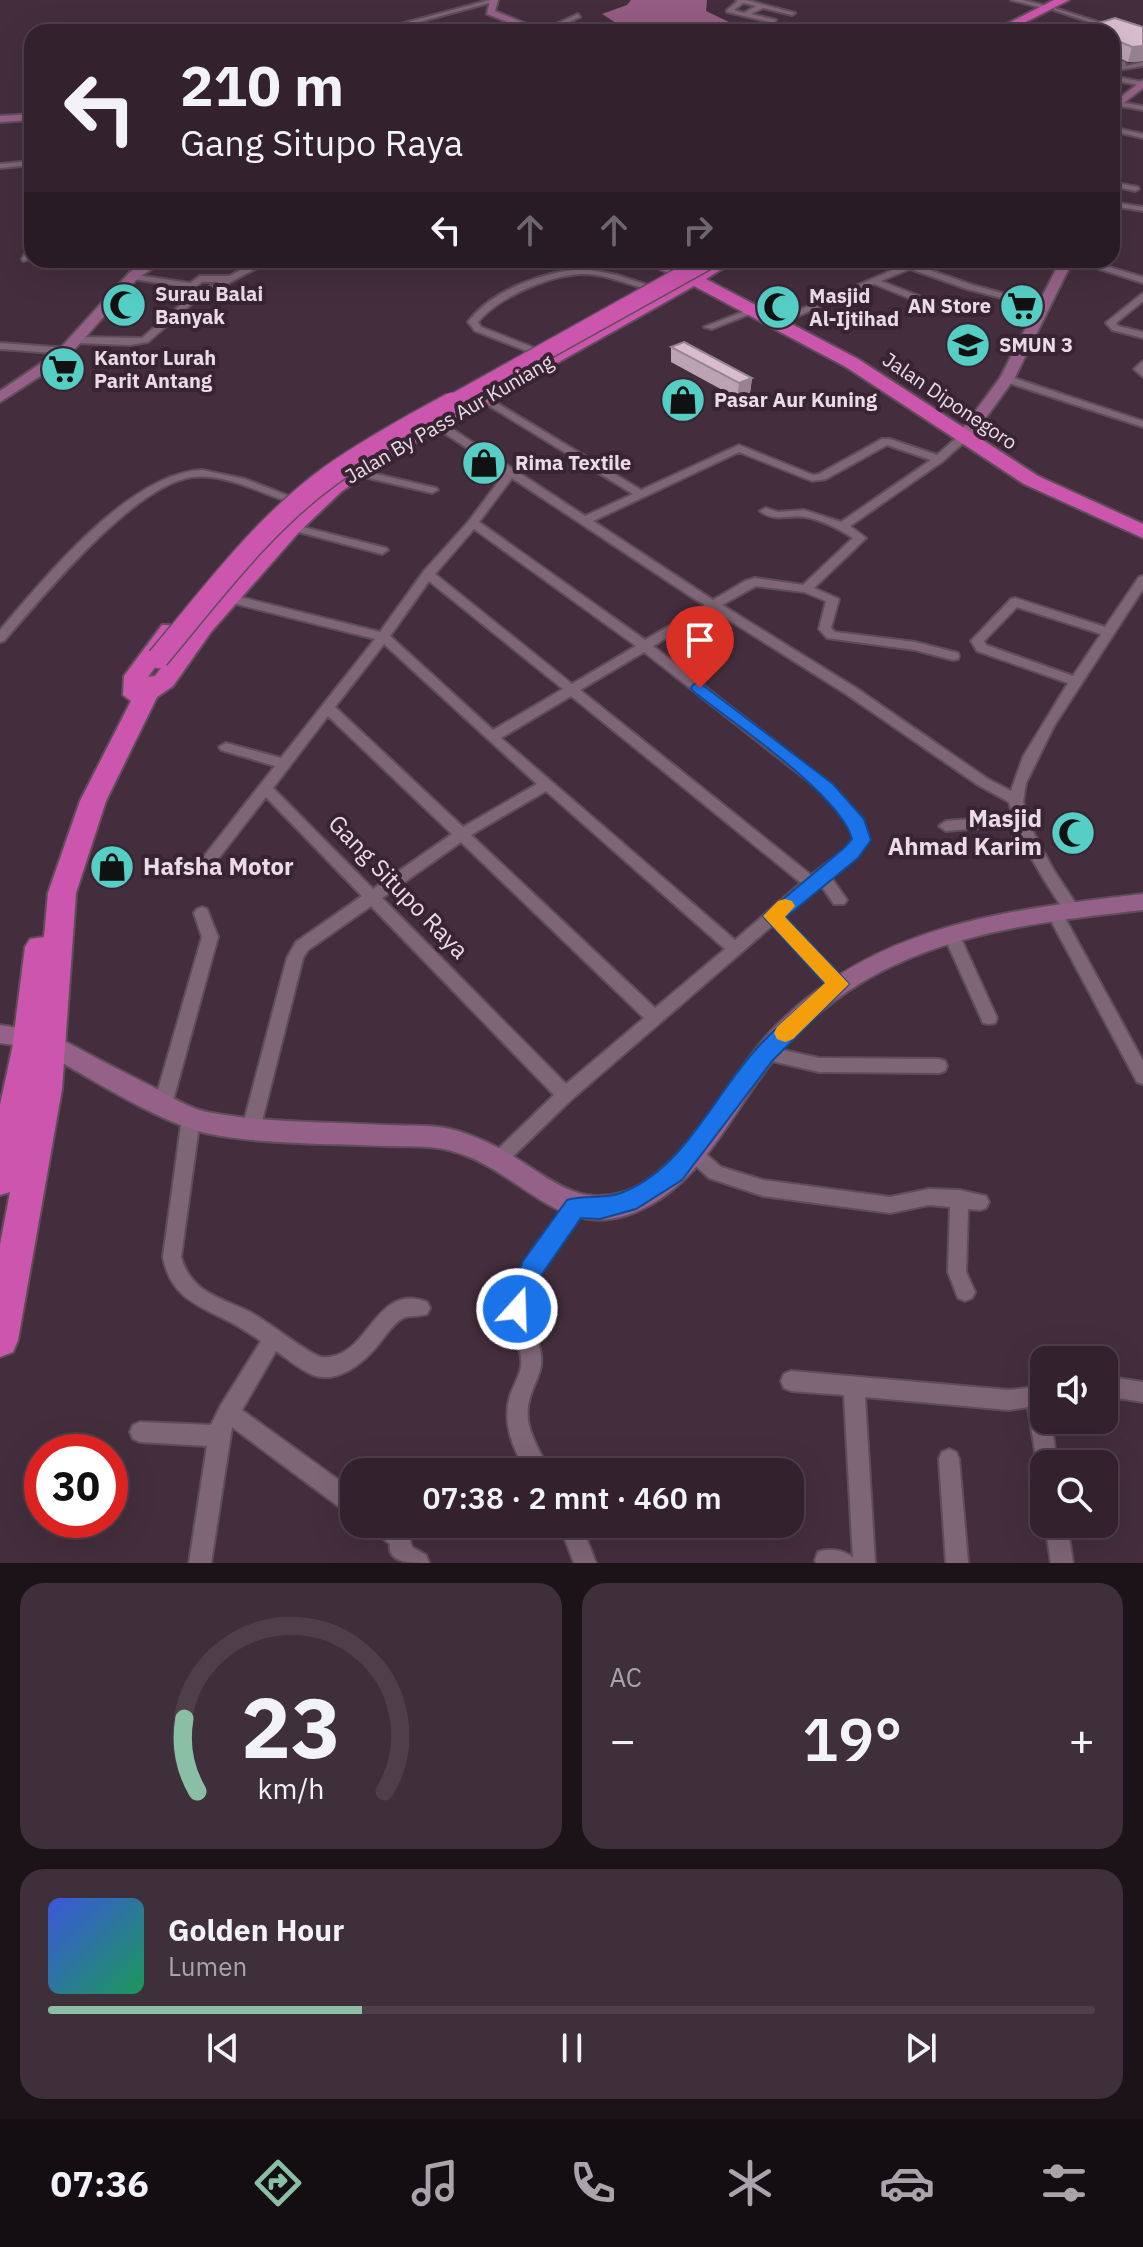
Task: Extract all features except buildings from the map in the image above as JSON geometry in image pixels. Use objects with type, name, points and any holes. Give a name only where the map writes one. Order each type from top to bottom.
[{"type":"highway","points":[[1019,24],[1055,5],[1076,0]]},
{"type":"highway","name":"Jalan By Pass Aur Kuniang","points":[[0,1181],[28,1049],[25,1039],[54,893],[140,695],[163,658],[242,558],[283,516],[331,475],[403,430],[695,268]]},
{"type":"highway","name":"Jalan By Pass Aur Kuniang","points":[[163,658],[269,539],[334,480],[397,439],[703,268]]},
{"type":"highway","name":"Jalan By Pass Aur Kuniang","points":[[140,695],[136,676],[161,641],[232,557],[291,499],[371,443],[537,352],[610,318],[652,288],[691,271]]},
{"type":"highway","name":"Jalan By Pass Aur Kuniang","points":[[140,695],[164,681],[228,598],[291,527],[355,472],[691,271]]},
{"type":"highway","name":"Jalan Diponegoro","points":[[691,271],[753,311],[852,363],[1031,480],[1143,532]]},
{"type":"highway","name":"Jalan By Pass Aur Kuniang","points":[[0,1340],[46,1089],[25,1039]]},
{"type":"street","points":[[1014,0],[1055,5],[1106,24]]},
{"type":"street","points":[[405,24],[494,1]]},
{"type":"street","points":[[494,1],[489,9],[493,14],[520,24]]},
{"type":"street","points":[[774,21],[729,11],[740,1],[792,13]]},
{"type":"street","points":[[745,15],[762,6]]},
{"type":"street","points":[[561,24],[578,16]]},
{"type":"street","points":[[1120,29],[1143,38]]},
{"type":"street","points":[[1120,62],[1123,63],[1122,69],[1143,64]]},
{"type":"street","points":[[1120,79],[1142,83]]},
{"type":"street","points":[[1120,102],[1142,83]]},
{"type":"street","points":[[1120,106],[1143,108]]},
{"type":"street","points":[[0,119],[24,118]]},
{"type":"street","points":[[1120,131],[1143,136]]},
{"type":"street","points":[[0,166],[24,164]]},
{"type":"street","points":[[1120,186],[1135,189]]},
{"type":"street","points":[[1120,205],[1143,209]]},
{"type":"street","points":[[128,268],[188,285]]},
{"type":"street","points":[[0,398],[71,346],[137,273],[145,268]]},
{"type":"street","points":[[0,346],[71,346],[145,340],[192,299],[252,268]]},
{"type":"street","points":[[776,322],[905,268]]},
{"type":"street","points":[[916,268],[970,287],[1044,306]]},
{"type":"street","points":[[841,527],[861,510],[939,459],[966,435],[1007,379],[1063,268]]},
{"type":"street","points":[[1103,268],[1143,280]]},
{"type":"street","points":[[537,352],[478,329],[473,322],[481,311],[494,302],[566,271],[593,271],[652,288]]},
{"type":"street","points":[[192,299],[177,297],[188,285],[206,277],[229,279]]},
{"type":"street","points":[[873,281],[939,307]]},
{"type":"street","points":[[1143,296],[1111,323],[1115,328],[1143,335]]},
{"type":"street","points":[[709,327],[753,311]]},
{"type":"street","points":[[1143,364],[1139,369],[1143,374]]},
{"type":"street","points":[[1007,379],[1143,424]]},
{"type":"street","points":[[482,397],[640,494]]},
{"type":"street","points":[[436,423],[711,604],[851,691],[983,782],[1016,800]]},
{"type":"street","points":[[585,521],[739,448],[812,478],[822,477],[886,441],[939,459]]},
{"type":"street","points":[[199,873],[383,637],[428,574],[473,523],[512,471]]},
{"type":"street","points":[[355,472],[432,490]]},
{"type":"street","points":[[0,638],[58,573],[113,521],[156,487],[173,478],[188,474],[216,476],[291,499]]},
{"type":"street","points":[[766,511],[778,517],[800,513],[857,534],[858,541],[806,589]]},
{"type":"street","points":[[473,523],[642,645],[826,788],[857,824],[861,840],[851,853],[816,879],[565,1095],[498,1160]]},
{"type":"street","points":[[291,527],[382,550]]},
{"type":"street","points":[[428,574],[839,900]]},
{"type":"street","points":[[1143,580],[1046,728],[1020,776],[1016,800],[1063,912],[1143,1077]]},
{"type":"street","points":[[492,737],[711,604],[755,582],[806,589],[833,599],[825,629],[831,635],[915,646],[953,656]]},
{"type":"street","points":[[228,598],[383,637],[546,785],[735,949]]},
{"type":"street","points":[[1077,682],[981,648],[977,641],[1015,602],[1110,633]]},
{"type":"street","points":[[328,708],[656,1019]]},
{"type":"street","points":[[226,747],[284,764]]},
{"type":"street","points":[[251,1129],[295,958],[311,937],[462,834],[546,785]]},
{"type":"street","name":"Gang Situpo Raya","points":[[265,788],[565,1095]]},
{"type":"street","points":[[946,826],[1023,820]]},
{"type":"street","points":[[25,1039],[191,1118],[251,1129],[444,1138],[468,1144],[553,1197],[575,1207],[600,1208],[628,1201],[674,1173],[693,1153],[765,1053],[838,984],[897,952],[951,934],[1063,912],[1143,902]]},
{"type":"street","points":[[163,1104],[210,937],[202,913]]},
{"type":"street","points":[[773,916],[838,984]]},
{"type":"street","points":[[951,934],[989,1018]]},
{"type":"street","points":[[765,1053],[819,1065],[939,1066]]},
{"type":"street","points":[[191,1118],[172,1257],[175,1272],[194,1294],[244,1319],[310,1365],[326,1368],[356,1356],[391,1315],[404,1307],[420,1308]]},
{"type":"street","points":[[693,1153],[715,1173],[763,1188],[890,1205],[929,1197],[980,1202]]},
{"type":"street","points":[[959,1198],[957,1272],[965,1292]]},
{"type":"street","points":[[531,1458],[518,1427],[517,1407],[532,1360],[530,1346],[518,1322],[517,1309],[532,1269],[575,1207]]},
{"type":"street","points":[[200,1563],[218,1436],[228,1412],[273,1339]]},
{"type":"street","points":[[791,1381],[1009,1400],[1030,1396]]},
{"type":"street","points":[[854,1387],[864,1563]]},
{"type":"street","points":[[1118,1388],[1143,1392]]},
{"type":"street","points":[[228,1412],[340,1494]]},
{"type":"street","points":[[140,1432],[218,1436]]},
{"type":"street","points":[[949,1459],[957,1563]]},
{"type":"street","points":[[400,1538],[404,1559]]},
{"type":"street","points":[[575,1538],[585,1563]]},
{"type":"street","points":[[1058,1538],[1062,1563]]},
{"type":"shaded area","points":[[631,0],[707,0],[706,11],[731,23],[757,24],[618,24],[602,14],[627,5]]},
{"type":"slow traffic","points":[[785,906],[773,916],[838,984],[785,1033]]},
{"type":"place","name":"Surau Balai Banyak","points":[[124,305]]},
{"type":"place","name":"AN Store","points":[[1022,306]]},
{"type":"place","name":"Masjid Al-Ijtihad","points":[[778,307]]},
{"type":"place","name":"SMUN 3","points":[[968,345]]},
{"type":"place","name":"Kantor Lurah Parit Antang","points":[[63,369]]},
{"type":"place","name":"Pasar Aur Kuning","points":[[683,400]]},
{"type":"place","name":"Rima Textile","points":[[484,463]]},
{"type":"place","name":"Masjid Ahmad Karim","points":[[1073,833]]},
{"type":"place","name":"Hafsha Motor","points":[[112,867]]},
{"type":"route","points":[[517,1309],[532,1269],[575,1207],[600,1208],[628,1201],[674,1173],[693,1153],[765,1053],[838,984],[773,916],[851,853],[861,840],[857,824],[826,788],[700,688]]}]
